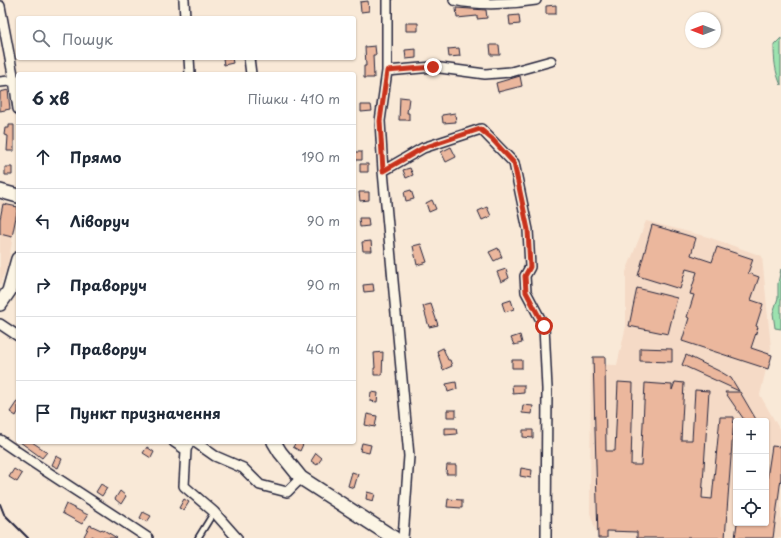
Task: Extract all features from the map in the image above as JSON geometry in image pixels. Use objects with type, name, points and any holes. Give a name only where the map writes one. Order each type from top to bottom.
[{"type":"street","points":[[184,0],[185,16]]},
{"type":"street","points":[[387,0],[387,71],[380,121],[383,171],[409,456],[404,538]]},
{"type":"street","points":[[454,0],[496,4],[536,0]]},
{"type":"street","points":[[0,6],[16,80],[0,82]]},
{"type":"street","points":[[189,60],[190,72]]},
{"type":"street","points":[[249,60],[251,72]]},
{"type":"street","points":[[387,71],[433,67],[485,74],[511,72],[551,61]]},
{"type":"street","points":[[383,171],[423,148],[480,129],[492,139],[514,163],[528,230],[530,267],[525,276],[526,292],[544,326],[547,389],[546,538]]},
{"type":"street","points":[[0,191],[16,195]]},
{"type":"street","points":[[0,304],[9,290],[16,266]]},
{"type":"street","points":[[0,324],[16,335]]},
{"type":"street","points":[[0,440],[50,475],[102,507],[148,538]]},
{"type":"street","points":[[198,444],[215,456],[243,468],[260,485],[288,492],[301,478]]},
{"type":"street","points":[[275,444],[301,478],[394,538]]},
{"type":"street","points":[[188,446],[184,486],[214,512],[237,538]]},
{"type":"lane","points":[[198,538],[214,512]]},
{"type":"shaded area","points":[[0,201],[16,206],[16,219],[8,265],[0,285]]},
{"type":"shaded area","points":[[646,221],[708,237],[762,256],[771,348],[760,395],[781,432],[781,538],[598,538],[590,513],[591,364],[617,365],[626,326],[626,272]]},
{"type":"green space","points":[[781,38],[781,85],[775,66],[774,45]]},
{"type":"green space","points":[[781,269],[781,329],[775,328],[773,313],[778,298],[778,283]]},
{"type":"building","points":[[368,1],[369,11],[361,12],[360,2]]},
{"type":"building","points":[[556,5],[556,14],[546,14],[546,6]]},
{"type":"building","points":[[456,8],[486,10],[487,18],[477,19],[477,16],[457,18]]},
{"type":"building","points":[[519,15],[520,24],[510,25],[509,16]]},
{"type":"building","points":[[406,23],[418,23],[418,31],[406,31]]},
{"type":"building","points":[[490,45],[499,45],[500,55],[491,55]]},
{"type":"building","points":[[375,46],[376,55],[373,55],[374,78],[364,78],[364,66],[366,66],[365,47]]},
{"type":"building","points":[[459,48],[460,56],[449,57],[448,49]]},
{"type":"building","points":[[416,49],[416,58],[406,59],[405,50]]},
{"type":"building","points":[[223,60],[232,60],[233,63],[224,65]]},
{"type":"building","points":[[520,76],[522,86],[498,92],[496,83]]},
{"type":"building","points":[[8,90],[10,109],[0,111],[0,92]]},
{"type":"building","points":[[400,97],[409,98],[407,113],[409,113],[409,120],[399,120]]},
{"type":"building","points":[[361,105],[371,105],[372,111],[361,112]]},
{"type":"building","points":[[455,113],[456,122],[443,123],[442,115]]},
{"type":"building","points":[[9,125],[14,125],[14,151],[7,151],[8,136],[4,135],[5,128],[9,128]]},
{"type":"building","points":[[451,147],[456,157],[446,162],[441,152]]},
{"type":"building","points":[[356,152],[362,152],[362,160],[356,160]]},
{"type":"building","points":[[360,164],[368,164],[368,172],[360,172]]},
{"type":"building","points":[[5,167],[12,167],[12,175],[5,175]]},
{"type":"building","points":[[410,168],[413,175],[406,178],[403,170]]},
{"type":"building","points":[[411,190],[414,199],[406,201],[404,192]]},
{"type":"building","points":[[359,192],[369,192],[369,200],[360,201]]},
{"type":"building","points":[[432,200],[436,209],[429,212],[426,203]]},
{"type":"building","points":[[3,204],[16,207],[16,217],[12,237],[0,234],[0,219]]},
{"type":"building","points":[[487,207],[491,216],[482,220],[478,211]]},
{"type":"building","points":[[359,218],[368,218],[369,226],[360,227]]},
{"type":"building","points":[[652,225],[696,238],[691,255],[712,262],[717,247],[753,259],[748,273],[759,277],[751,300],[763,304],[756,326],[758,327],[751,348],[772,355],[768,369],[682,341],[689,318],[687,317],[694,295],[690,294],[697,272],[686,269],[680,289],[638,276]]},
{"type":"building","points":[[371,241],[372,251],[363,251],[362,242]]},
{"type":"building","points":[[421,244],[427,262],[417,265],[413,246]]},
{"type":"building","points":[[498,248],[502,257],[494,261],[489,252]]},
{"type":"building","points":[[506,269],[509,278],[501,282],[497,272]]},
{"type":"building","points":[[373,284],[374,291],[364,292],[363,285]]},
{"type":"building","points":[[637,288],[677,298],[668,334],[629,326]]},
{"type":"building","points":[[511,300],[514,309],[505,312],[502,303]]},
{"type":"building","points":[[431,304],[438,325],[429,327],[423,306]]},
{"type":"building","points":[[520,335],[522,343],[514,345],[511,338]]},
{"type":"building","points":[[443,348],[452,366],[443,370],[437,351]]},
{"type":"building","points":[[640,348],[672,349],[672,362],[640,361]]},
{"type":"building","points":[[383,352],[382,375],[374,375],[374,353]]},
{"type":"building","points":[[686,355],[731,378],[739,391],[682,365]]},
{"type":"building","points":[[593,357],[605,357],[606,451],[615,451],[618,382],[633,383],[631,465],[641,465],[645,383],[672,385],[672,390],[675,382],[684,383],[681,440],[692,440],[695,390],[709,391],[702,498],[712,499],[720,417],[734,417],[725,538],[637,538],[637,532],[607,531],[607,538],[598,538]]},
{"type":"building","points":[[512,360],[522,360],[522,368],[512,368]]},
{"type":"building","points":[[456,382],[457,389],[448,392],[446,384]]},
{"type":"building","points":[[512,385],[524,385],[524,393],[513,394]]},
{"type":"building","points":[[371,392],[378,393],[377,402],[370,401]]},
{"type":"building","points":[[725,392],[740,392],[755,418],[743,418]]},
{"type":"building","points":[[16,403],[16,416],[10,412]]},
{"type":"building","points":[[523,405],[533,406],[532,414],[522,413]]},
{"type":"building","points":[[447,410],[456,410],[456,417],[447,417]]},
{"type":"building","points":[[367,414],[377,416],[375,427],[365,425]]},
{"type":"building","points":[[445,428],[456,428],[457,434],[445,435]]},
{"type":"building","points":[[523,430],[533,430],[533,438],[523,437]]},
{"type":"building","points":[[362,443],[371,445],[369,453],[360,451]]},
{"type":"building","points":[[23,444],[35,444],[47,452],[42,458]]},
{"type":"building","points":[[295,444],[303,444],[300,451],[293,447]]},
{"type":"building","points":[[772,446],[781,447],[781,478],[773,538],[735,538],[737,526],[769,526],[769,466]]},
{"type":"building","points":[[147,447],[154,452],[151,458],[143,453]]},
{"type":"building","points":[[316,453],[322,458],[317,465],[311,461]]},
{"type":"building","points":[[56,456],[62,459],[58,468],[52,465]]},
{"type":"building","points":[[447,465],[456,465],[456,474],[446,474]]},
{"type":"building","points":[[521,468],[532,470],[531,478],[520,476]]},
{"type":"building","points":[[14,469],[22,474],[17,482],[9,477]]},
{"type":"building","points":[[352,472],[358,474],[354,488],[348,486]]},
{"type":"building","points":[[101,484],[107,488],[102,496],[96,492]]},
{"type":"building","points":[[120,491],[126,496],[121,504],[115,499]]},
{"type":"building","points":[[367,492],[375,494],[373,501],[366,499]]},
{"type":"building","points":[[184,499],[189,502],[184,510],[179,508]]},
{"type":"building","points":[[448,499],[462,500],[462,508],[447,507]]},
{"type":"building","points":[[66,504],[88,515],[82,524],[62,513]]},
{"type":"building","points":[[143,512],[151,516],[147,522],[140,518]]},
{"type":"building","points":[[90,525],[101,530],[102,529],[117,538],[96,538],[92,536],[91,538],[88,538],[84,536]]},
{"type":"railway","points":[[0,504],[4,514],[28,538]]},
{"type":"route","points":[[433,67],[387,71],[380,121],[383,171],[423,148],[480,129],[492,139],[514,163],[528,230],[530,267],[525,276],[526,292],[544,326]]}]
